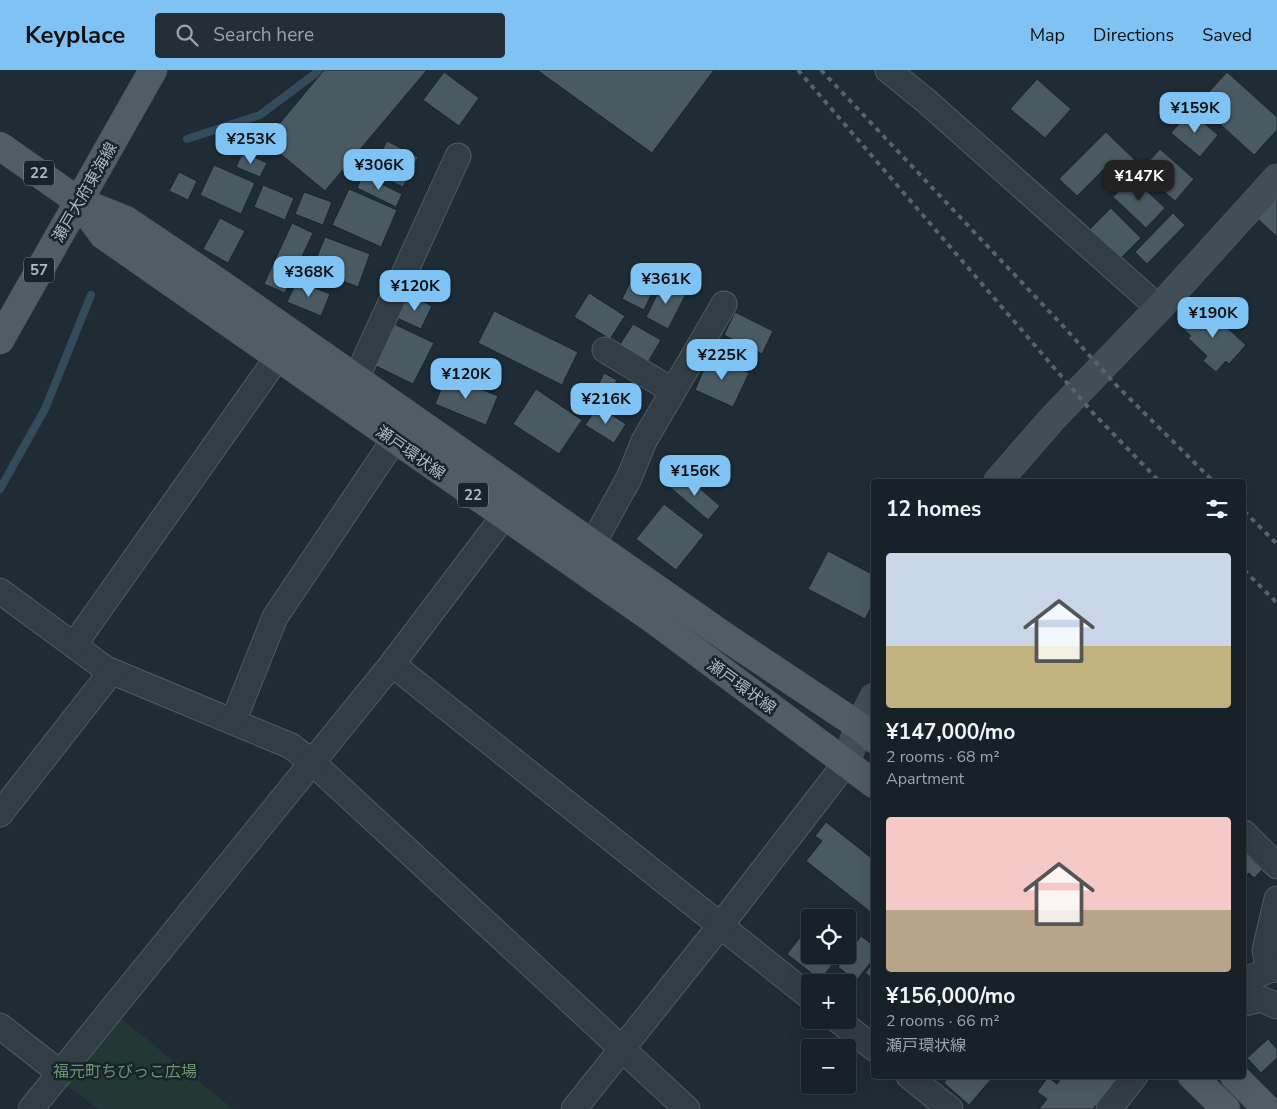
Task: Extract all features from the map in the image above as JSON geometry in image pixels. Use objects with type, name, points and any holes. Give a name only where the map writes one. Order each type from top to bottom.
[{"type":"main road","name":"瀬戸大府東海線","points":[[0,340],[153,70]]},
{"type":"main road","name":"瀬戸環状線","points":[[0,146],[78,200],[126,220],[592,545],[867,732]]},
{"type":"main road","name":"瀬戸環状線","points":[[78,200],[103,235],[654,620],[871,782]]},
{"type":"main road","points":[[1195,1079],[1226,1109]]},
{"type":"main road","points":[[1237,1079],[1267,1109]]},
{"type":"street","points":[[888,70],[925,100],[1159,308]]},
{"type":"street","points":[[356,380],[458,156]]},
{"type":"street","points":[[1000,479],[1053,418],[1159,308],[1277,178]]},
{"type":"street","points":[[592,545],[629,478],[644,441],[724,304]]},
{"type":"street","points":[[605,350],[673,391]]},
{"type":"street","points":[[74,645],[277,358]]},
{"type":"street","points":[[233,722],[275,617],[394,440]]},
{"type":"street","points":[[31,1109],[392,664],[504,516]]},
{"type":"street","points":[[0,591],[106,669],[291,746],[313,762],[687,1109]]},
{"type":"street","points":[[392,664],[801,990]]},
{"type":"street","points":[[0,814],[112,671]]},
{"type":"street","points":[[574,1109],[720,926],[846,762],[867,732],[871,712]]},
{"type":"street","points":[[1246,835],[1277,866]]},
{"type":"street","points":[[1246,980],[1273,969],[1265,950],[1277,899]]},
{"type":"street","points":[[1246,1003],[1261,999],[1277,1006]]},
{"type":"street","points":[[0,1026],[60,1073]]},
{"type":"street","points":[[850,1029],[871,1046]]},
{"type":"street","points":[[913,1079],[950,1109]]},
{"type":"street","points":[[1109,1109],[1133,1079]]},
{"type":"green space","name":"福元町ちびっこ広場","points":[[119,1017],[233,1109],[99,1109],[64,1084]]},
{"type":"building","points":[[324,70],[427,70],[325,191],[265,141]]},
{"type":"building","points":[[537,70],[714,70],[652,153]]},
{"type":"building","points":[[444,72],[479,98],[459,126],[423,100]]},
{"type":"building","points":[[1227,72],[1277,117],[1277,130],[1254,155],[1198,104]]},
{"type":"building","points":[[1037,79],[1071,109],[1045,138],[1010,109]]},
{"type":"building","points":[[1190,111],[1218,135],[1200,157],[1171,133]]},
{"type":"building","points":[[1106,132],[1138,163],[1121,181],[1106,167],[1077,196],[1059,179]]},
{"type":"building","points":[[387,141],[418,157],[403,187],[371,172]]},
{"type":"building","points":[[1160,149],[1194,179],[1175,201],[1140,171]]},
{"type":"building","points":[[243,152],[267,163],[260,177],[236,167]]},
{"type":"building","points":[[214,165],[255,183],[241,214],[200,195]]},
{"type":"building","points":[[179,172],[197,181],[188,200],[169,191]]},
{"type":"building","points":[[363,175],[402,194],[396,207],[357,188]]},
{"type":"building","points":[[1132,177],[1165,208],[1146,228],[1113,197]]},
{"type":"building","points":[[263,185],[294,198],[285,220],[254,207]]},
{"type":"building","points":[[349,189],[397,210],[381,247],[332,225]]},
{"type":"building","points":[[304,192],[332,202],[323,225],[295,214]]},
{"type":"building","points":[[1277,198],[1277,237],[1257,218]]},
{"type":"building","points":[[1111,208],[1141,238],[1119,260],[1089,230]]},
{"type":"building","points":[[1173,213],[1185,225],[1147,264],[1135,252]]},
{"type":"building","points":[[220,218],[245,231],[228,263],[203,249]]},
{"type":"building","points":[[292,223],[313,233],[285,293],[264,284]]},
{"type":"building","points":[[325,237],[370,254],[358,287],[312,269]]},
{"type":"building","points":[[635,272],[657,282],[644,310],[622,299]]},
{"type":"building","points":[[297,281],[330,294],[321,316],[287,302]]},
{"type":"building","points":[[664,281],[687,292],[668,329],[646,317]]},
{"type":"building","points":[[589,293],[625,316],[610,339],[574,317]]},
{"type":"building","points":[[409,295],[432,306],[421,329],[397,318]]},
{"type":"building","points":[[1205,308],[1246,345],[1229,364],[1226,361],[1216,372],[1203,361],[1207,356],[1188,338],[1191,336],[1179,325],[1190,313],[1195,318]]},
{"type":"building","points":[[494,311],[578,352],[562,385],[478,343]]},
{"type":"building","points":[[735,312],[773,331],[762,354],[724,335]]},
{"type":"building","points":[[390,322],[434,343],[413,384],[370,363]]},
{"type":"building","points":[[633,324],[661,340],[645,367],[617,349]]},
{"type":"building","points":[[710,355],[749,373],[733,407],[695,390]]},
{"type":"building","points":[[604,373],[617,380],[608,396],[596,389]]},
{"type":"building","points":[[447,375],[498,396],[486,425],[435,404]]},
{"type":"building","points":[[536,389],[582,420],[559,454],[513,424]]},
{"type":"building","points":[[598,406],[626,424],[614,443],[585,425]]},
{"type":"building","points":[[682,473],[720,506],[708,520],[670,487]]},
{"type":"building","points":[[664,504],[704,535],[676,570],[636,539]]},
{"type":"building","points":[[828,551],[871,573],[871,608],[865,619],[808,589]]},
{"type":"building","points":[[826,822],[871,858],[871,912],[806,861],[822,841],[815,836]]},
{"type":"building","points":[[1246,853],[1262,870],[1254,878],[1249,873],[1246,875]]},
{"type":"building","points":[[801,936],[801,964],[833,964],[825,974],[812,974],[787,954]]},
{"type":"building","points":[[861,936],[871,944],[871,962],[856,981],[856,974],[847,974],[838,967],[840,964],[856,964],[856,943]]},
{"type":"building","points":[[871,966],[871,977],[865,973]]},
{"type":"building","points":[[1268,1039],[1277,1049],[1277,1058],[1261,1073],[1247,1058]]},
{"type":"building","points":[[947,1079],[991,1079],[969,1105],[944,1083]]},
{"type":"building","points":[[1047,1079],[1051,1079],[1057,1084],[1061,1079],[1117,1079],[1093,1109],[1039,1109],[1047,1099],[1037,1092]]},
{"type":"waterway","points":[[187,139],[260,115],[320,70]]},
{"type":"waterway","points":[[0,489],[45,409],[91,295]]},
{"type":"railway","points":[[798,70],[1093,413],[1157,479]]},
{"type":"railway","points":[[821,70],[1063,326],[1117,386],[1211,479]]},
{"type":"railway","points":[[1246,513],[1277,544]]},
{"type":"railway","points":[[1246,572],[1277,603]]}]
